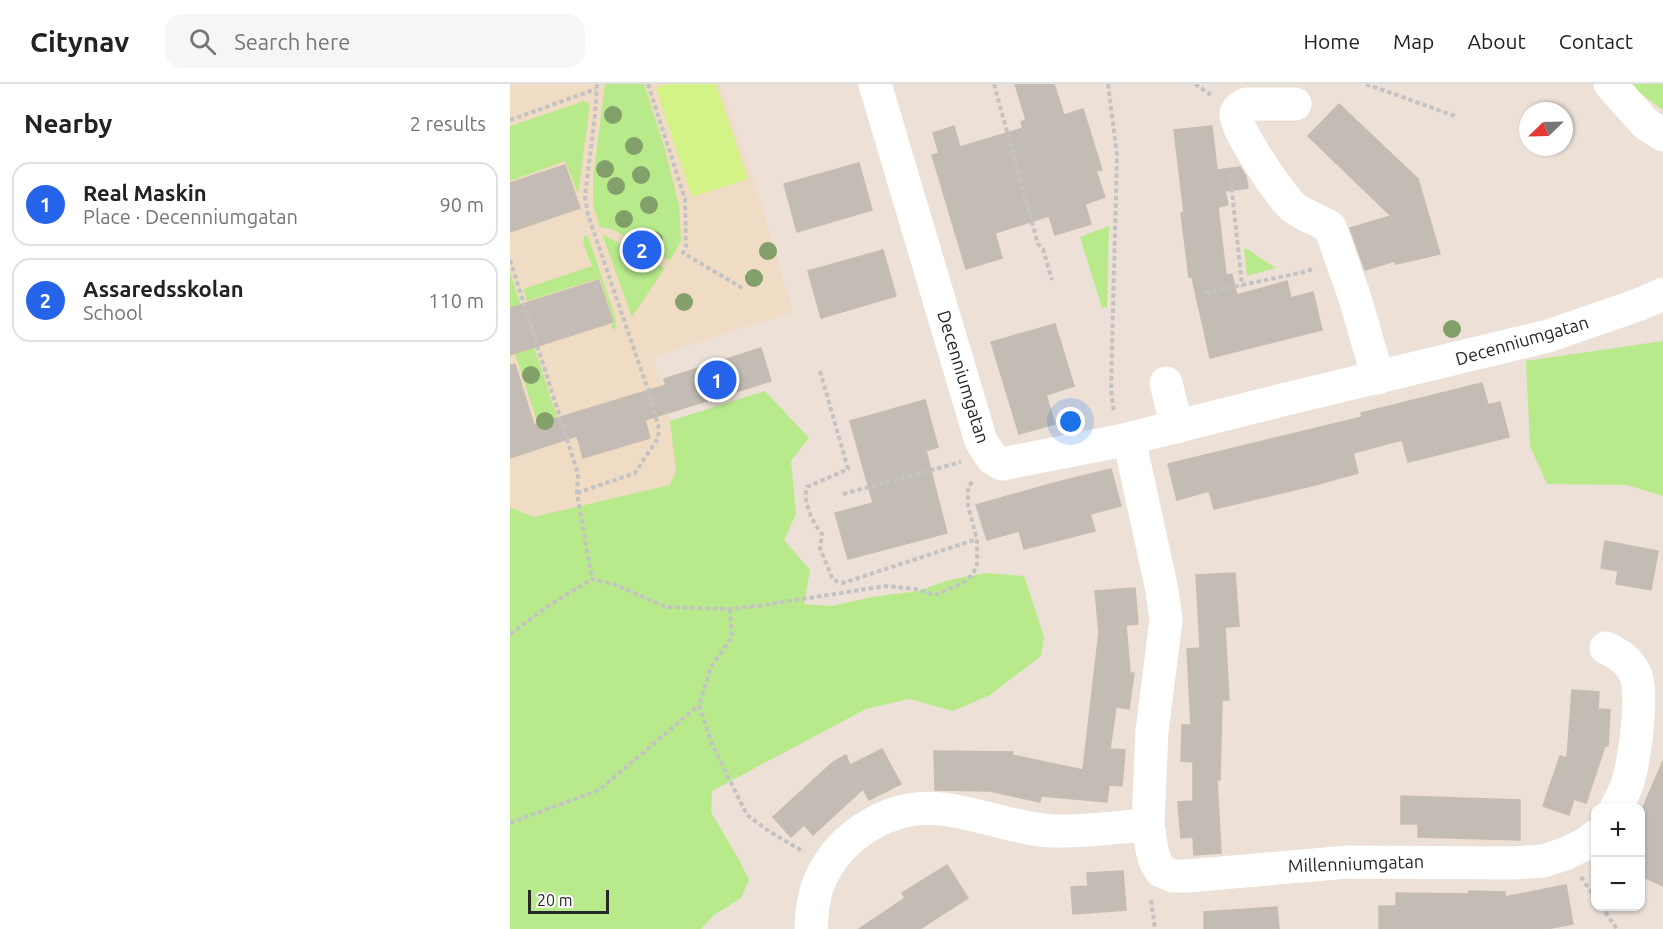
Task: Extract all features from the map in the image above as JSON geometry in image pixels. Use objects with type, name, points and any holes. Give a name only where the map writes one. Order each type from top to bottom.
[{"type":"street","name":"Decenniumgatan","points":[[875,84],[981,441],[989,455],[1002,464],[1124,440],[1548,336],[1663,294]]},
{"type":"street","points":[[1610,84],[1657,138]]},
{"type":"street","points":[[1295,104],[1246,104],[1240,107],[1236,118],[1242,133],[1262,166],[1292,207],[1330,227],[1378,378]]},
{"type":"street","points":[[1166,383],[1177,427]]},
{"type":"street","name":"Millenniumgatan","points":[[1124,440],[1162,590],[1166,620],[1152,731],[1148,825],[1155,861],[1161,871],[1173,876],[1348,862],[1513,863],[1543,861],[1565,854],[1591,840]]},
{"type":"street","points":[[1606,648],[1624,658],[1637,682],[1638,717],[1633,756],[1629,778],[1618,803]]},
{"type":"street","points":[[811,929],[814,896],[836,853],[861,831],[885,817],[908,810],[940,808],[1033,829],[1053,831],[1148,825]]},
{"type":"path","points":[[648,84],[685,199],[686,246],[683,253],[744,290]]},
{"type":"path","points":[[994,84],[994,91],[1038,244],[1043,249],[1052,280]]},
{"type":"path","points":[[1108,84],[1116,155],[1111,390],[1124,440]]},
{"type":"path","points":[[1195,84],[1216,98]]},
{"type":"path","points":[[1366,84],[1455,116]]},
{"type":"path","points":[[510,120],[596,87],[595,115],[585,196],[588,215],[648,390],[659,429],[658,438],[635,473],[577,493]]},
{"type":"path","points":[[1229,166],[1242,285]]},
{"type":"path","points":[[510,260],[578,474],[577,493],[592,579]]},
{"type":"path","points":[[1205,293],[1304,272],[1341,260]]},
{"type":"path","points":[[820,371],[848,469],[812,484],[807,487],[804,494],[815,525],[822,534],[820,548],[833,579],[843,583],[977,539]]},
{"type":"path","points":[[843,494],[989,455]]},
{"type":"path","points":[[510,634],[549,605],[592,579],[616,585],[666,608],[730,609],[886,586],[915,589],[935,595],[963,583],[973,574],[976,564],[977,539],[968,506],[968,487],[989,455]]},
{"type":"path","points":[[510,823],[598,790],[699,705],[711,667],[732,637],[730,609]]},
{"type":"path","points":[[699,705],[712,744],[747,815],[770,832],[828,866]]},
{"type":"path","points":[[1604,911],[1617,929]]},
{"type":"shaded area","points":[[510,84],[720,84],[756,187],[793,312],[653,357],[670,421],[676,471],[671,485],[533,517],[510,507]]},
{"type":"green space","points":[[605,84],[644,84],[664,146],[679,205],[681,241],[670,261],[612,229],[600,227],[593,205],[593,178]]},
{"type":"green space","points":[[667,84],[716,84],[748,179],[692,197],[656,88]]},
{"type":"green space","points":[[1630,84],[1663,84],[1663,110],[1632,87]]},
{"type":"green space","points":[[584,101],[590,104],[578,194],[565,161],[510,181],[510,126]]},
{"type":"green space","points":[[1109,226],[1107,307],[1102,308],[1080,237]]},
{"type":"green space","points":[[602,234],[665,268],[632,317],[629,309]]},
{"type":"green space","points":[[584,236],[589,239],[616,319],[614,331],[611,325],[614,323],[600,278],[527,301],[523,289],[592,266],[583,243]]},
{"type":"green space","points":[[1244,249],[1247,249],[1276,268],[1247,276]]},
{"type":"green space","points":[[510,272],[564,439],[545,446],[510,338]]},
{"type":"green space","points":[[1663,341],[1663,496],[1627,485],[1547,484],[1530,446],[1526,361]]},
{"type":"green space","points":[[765,391],[809,438],[791,461],[796,514],[784,540],[810,570],[804,604],[832,606],[872,597],[918,591],[949,580],[985,573],[1024,576],[1044,637],[1041,656],[990,695],[953,711],[909,699],[866,709],[712,791],[711,812],[749,880],[741,898],[714,915],[701,929],[510,929],[510,507],[533,517],[670,485],[676,471],[670,421]]},
{"type":"building","points":[[1015,84],[1054,84],[1064,115],[1083,109],[1102,170],[1096,171],[1105,197],[1085,204],[1091,224],[1055,235],[1049,216],[995,233],[1002,258],[966,269],[932,155],[939,153],[933,133],[954,126],[960,147],[1023,128],[1021,122],[1026,120]]},
{"type":"building","points":[[1339,104],[1418,179],[1440,254],[1396,264],[1395,261],[1365,270],[1350,228],[1391,216],[1308,136]]},
{"type":"building","points":[[1212,126],[1217,170],[1240,167],[1246,176],[1248,188],[1225,191],[1228,205],[1218,207],[1226,275],[1232,274],[1237,295],[1287,281],[1291,298],[1313,292],[1322,330],[1210,358],[1192,277],[1189,277],[1174,130]]},
{"type":"building","points":[[859,163],[872,210],[797,232],[784,184]]},
{"type":"building","points":[[565,165],[580,208],[510,232],[510,183]]},
{"type":"building","points":[[883,250],[896,296],[821,318],[808,271]]},
{"type":"building","points":[[599,280],[613,322],[510,355],[510,308]]},
{"type":"building","points":[[1055,324],[1074,386],[1046,395],[1055,424],[1019,434],[991,342]]},
{"type":"building","points":[[761,348],[771,381],[645,420],[650,438],[583,458],[577,436],[510,458],[510,365],[515,364],[534,425],[666,385],[664,379]]},
{"type":"building","points":[[1482,383],[1488,405],[1500,402],[1509,437],[1408,462],[1402,440],[1353,453],[1358,473],[1315,485],[1214,509],[1209,491],[1177,500],[1168,464],[1362,417],[1361,413]]},
{"type":"building","points":[[925,400],[938,447],[926,451],[947,533],[848,559],[835,513],[873,503],[850,421]]},
{"type":"building","points":[[1111,469],[1121,506],[1090,514],[1095,531],[1024,549],[1019,531],[987,540],[976,505]]},
{"type":"building","points":[[1605,541],[1658,551],[1651,590],[1616,584],[1618,571],[1601,568]]},
{"type":"building","points":[[1235,573],[1239,626],[1225,627],[1229,700],[1222,700],[1220,780],[1217,780],[1221,853],[1194,855],[1193,837],[1181,838],[1178,802],[1193,801],[1193,762],[1181,761],[1182,725],[1191,725],[1187,649],[1200,648],[1196,575]]},
{"type":"building","points":[[1135,588],[1138,624],[1126,625],[1130,673],[1134,673],[1129,709],[1116,707],[1110,749],[1125,750],[1122,786],[1109,785],[1107,802],[1041,796],[1040,802],[990,791],[935,790],[934,751],[1013,752],[1012,755],[1083,770],[1099,632],[1095,591]]},
{"type":"building","points":[[1572,690],[1599,692],[1598,709],[1610,710],[1608,746],[1605,746],[1586,803],[1574,799],[1569,815],[1543,806],[1560,756],[1567,758]]},
{"type":"building","points":[[882,749],[901,784],[869,800],[863,789],[813,835],[804,825],[791,837],[773,817],[833,762],[846,755],[850,765]]},
{"type":"building","points":[[1663,761],[1663,886],[1645,878],[1645,803]]},
{"type":"building","points":[[1401,796],[1520,800],[1520,840],[1418,837],[1418,824],[1401,824]]},
{"type":"building","points":[[947,865],[968,898],[920,929],[859,929],[905,898],[902,893]]},
{"type":"building","points":[[1123,871],[1126,910],[1073,914],[1071,887],[1088,886],[1087,873]]},
{"type":"building","points":[[1566,885],[1573,924],[1546,929],[1379,929],[1379,906],[1396,906],[1396,893],[1505,892],[1505,897]]},
{"type":"building","points":[[1277,907],[1279,929],[1204,929],[1204,912]]},
{"type":"place","name":"Assaredsskolan","points":[[642,250]]},
{"type":"place","name":"Real Maskin","points":[[717,380]]}]
